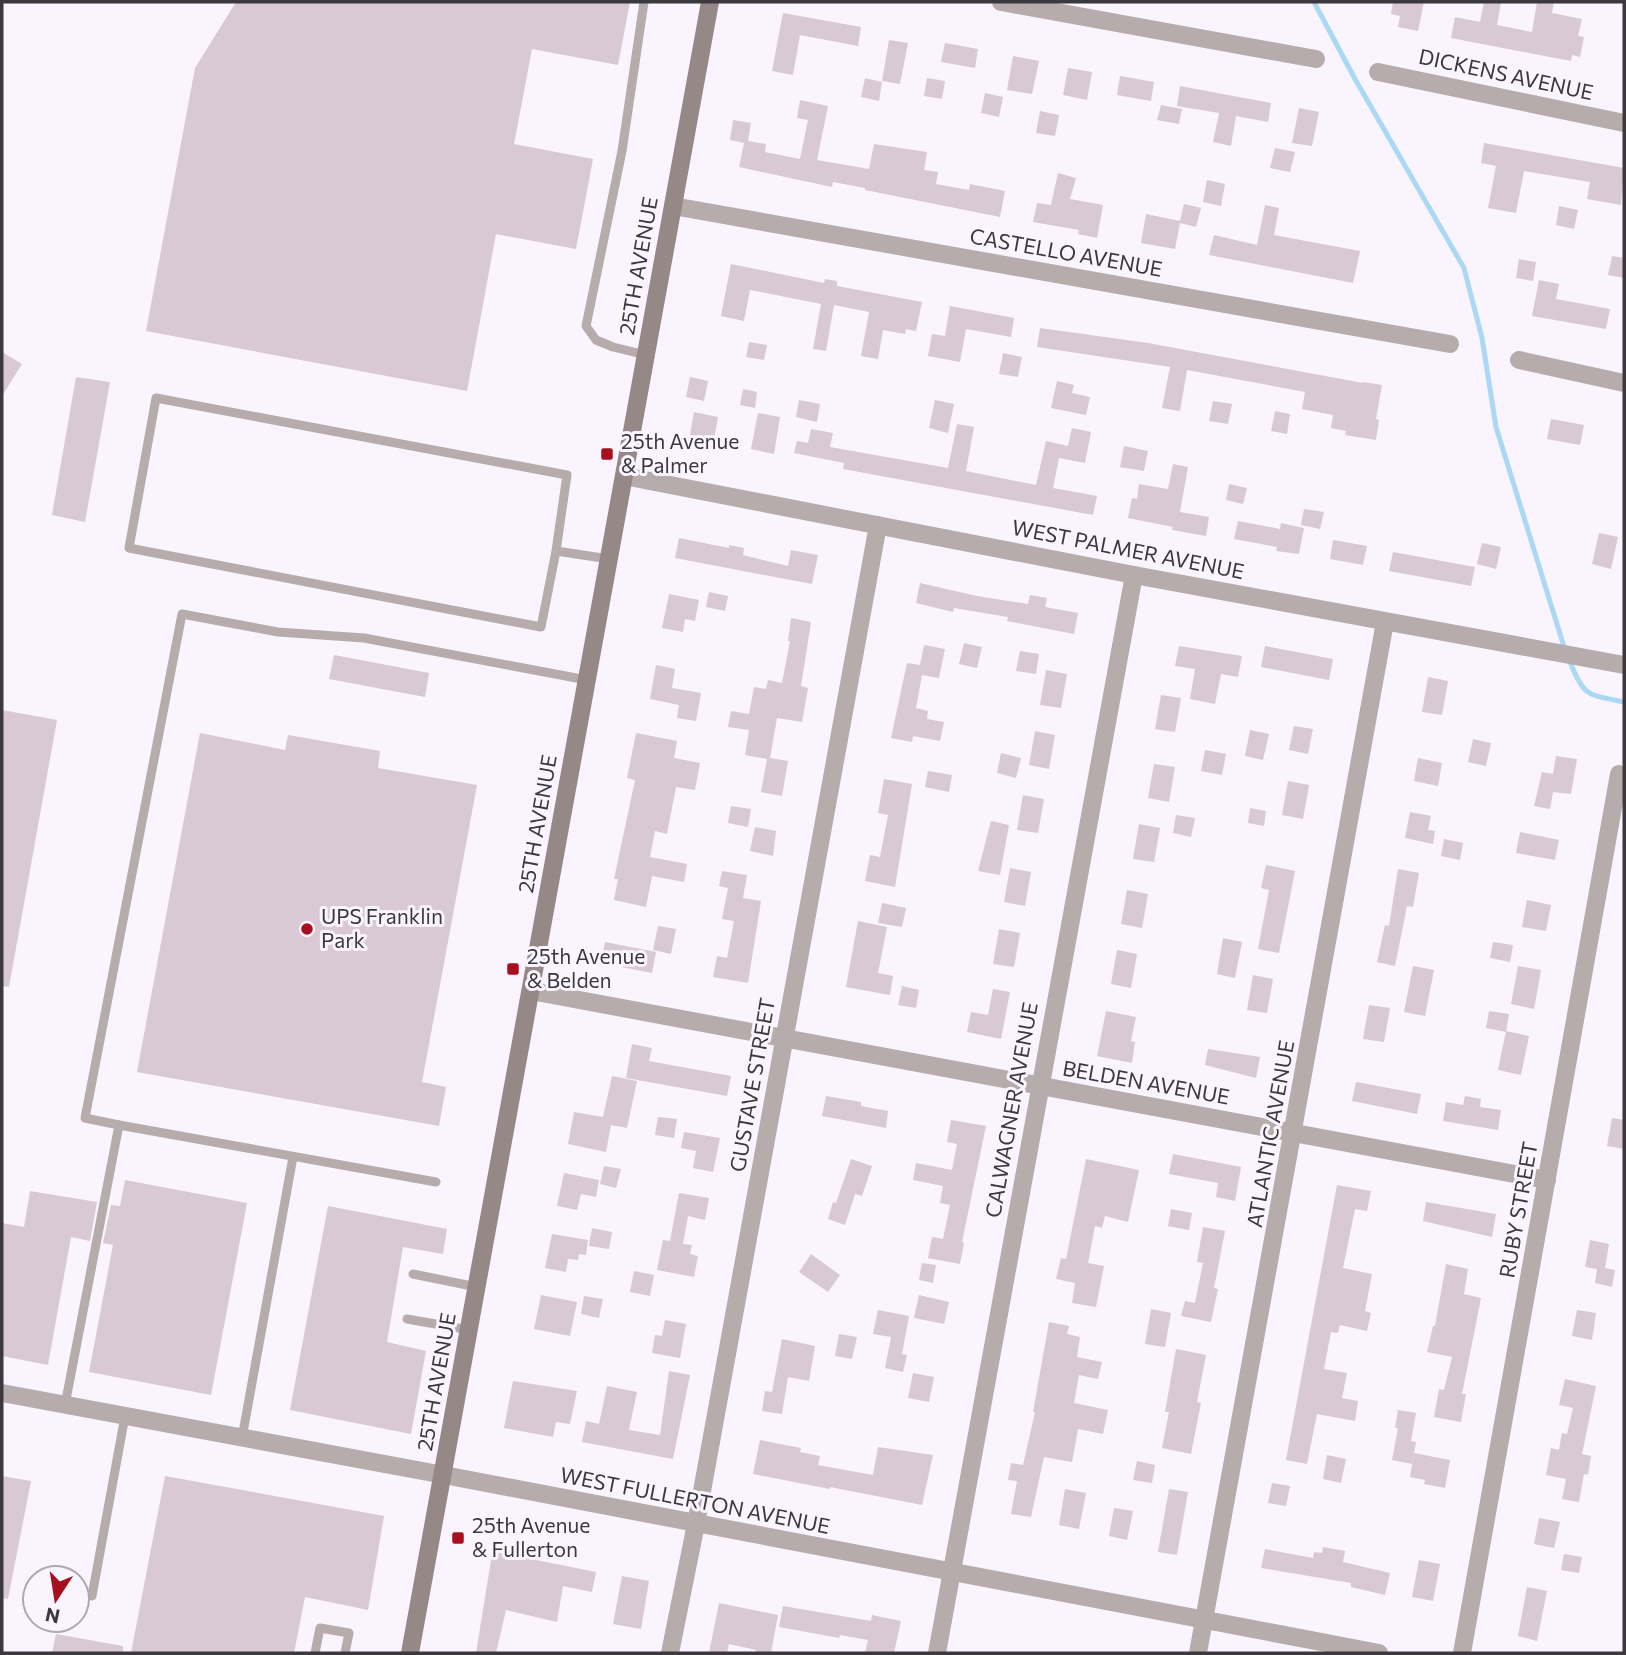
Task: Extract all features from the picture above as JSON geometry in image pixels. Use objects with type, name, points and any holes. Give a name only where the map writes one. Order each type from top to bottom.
[{"type":"main road","name":"25TH AVENUE","points":[[410,1653],[710,2]]},
{"type":"street","points":[[1001,2],[1316,60]]},
{"type":"street","name":"DICKENS AVENUE","points":[[1378,72],[1624,123]]},
{"type":"street","name":"CASTELLO AVENUE","points":[[673,206],[1450,344]]},
{"type":"street","points":[[1519,360],[1624,383]]},
{"type":"street","name":"WEST PALMER AVENUE","points":[[624,476],[1134,575],[1616,663]]},
{"type":"street","name":"GUSTAVE STREET","points":[[670,1653],[696,1524],[878,525]]},
{"type":"street","name":"CALWAGNER AVENUE","points":[[937,1653],[1134,575]]},
{"type":"street","name":"ATLANTIC AVENUE","points":[[1198,1653],[1385,622]]},
{"type":"street","name":"RUBY STREET","points":[[1462,1653],[1619,774]]},
{"type":"street","name":"BELDEN AVENUE","points":[[531,991],[1547,1180]]},
{"type":"street","name":"WEST FULLERTON AVENUE","points":[[2,1393],[1379,1653]]},
{"type":"lane","points":[[644,2],[622,151],[586,326],[596,340],[612,348],[646,355]]},
{"type":"lane","points":[[156,398],[567,475],[556,551],[541,627],[129,548],[156,398]]},
{"type":"lane","points":[[556,551],[609,559]]},
{"type":"lane","points":[[436,1182],[85,1118],[182,614],[278,632],[364,638],[587,680]]},
{"type":"lane","points":[[65,1405],[119,1125]]},
{"type":"lane","points":[[242,1438],[293,1157]]},
{"type":"lane","points":[[413,1274],[478,1287]]},
{"type":"lane","points":[[407,1319],[470,1330]]},
{"type":"lane","points":[[92,1597],[125,1416]]},
{"type":"lane","points":[[315,1653],[320,1628],[349,1633],[345,1653]]},
{"type":"building","points":[[236,2],[630,2],[618,65],[532,49],[514,144],[593,159],[576,249],[496,234],[467,391],[146,331],[195,68]]},
{"type":"building","points":[[1393,2],[1424,2],[1418,31],[1398,27],[1400,16],[1391,14]]},
{"type":"building","points":[[1484,2],[1501,2],[1497,25],[1532,32],[1537,2],[1554,2],[1552,13],[1582,19],[1578,36],[1584,37],[1580,57],[1572,55],[1571,61],[1451,38],[1455,17],[1480,22]]},
{"type":"building","points":[[783,13],[861,27],[858,46],[800,35],[793,75],[772,71]]},
{"type":"building","points":[[889,40],[908,43],[900,84],[882,81]]},
{"type":"building","points":[[945,43],[978,49],[975,68],[941,62]]},
{"type":"building","points":[[1013,56],[1039,61],[1032,94],[1007,90]]},
{"type":"building","points":[[1068,68],[1092,72],[1087,100],[1063,95]]},
{"type":"building","points":[[1120,76],[1154,82],[1151,101],[1117,95]]},
{"type":"building","points":[[865,78],[882,82],[879,101],[861,97]]},
{"type":"building","points":[[927,78],[945,81],[942,99],[924,96]]},
{"type":"building","points":[[1180,86],[1271,103],[1268,122],[1236,116],[1231,146],[1213,142],[1219,113],[1177,106]]},
{"type":"building","points":[[985,93],[1003,97],[999,117],[981,113]]},
{"type":"building","points":[[800,100],[828,106],[817,160],[869,169],[874,144],[927,152],[924,170],[938,172],[936,184],[969,190],[970,184],[1005,191],[1000,217],[865,188],[833,182],[832,187],[739,167],[744,143],[730,140],[733,120],[751,123],[748,141],[766,144],[765,152],[800,159],[808,120],[797,118]]},
{"type":"building","points":[[1161,105],[1182,109],[1179,124],[1157,120]]},
{"type":"building","points":[[1299,108],[1319,112],[1312,146],[1292,143]]},
{"type":"building","points":[[1040,111],[1059,115],[1055,136],[1036,133]]},
{"type":"building","points":[[1484,143],[1624,168],[1621,205],[1587,199],[1590,182],[1524,171],[1516,213],[1488,208],[1496,166],[1481,163]]},
{"type":"building","points":[[1275,148],[1295,152],[1290,172],[1270,168]]},
{"type":"building","points":[[1058,173],[1076,178],[1070,199],[1103,205],[1097,238],[1078,234],[1079,230],[1033,222],[1037,203],[1051,205]]},
{"type":"building","points":[[1207,180],[1225,184],[1221,206],[1203,202]]},
{"type":"building","points":[[1184,204],[1201,208],[1196,227],[1180,223],[1175,249],[1141,243],[1146,214],[1180,221]]},
{"type":"building","points":[[1265,205],[1279,208],[1274,235],[1360,251],[1353,283],[1209,255],[1214,235],[1257,245]]},
{"type":"building","points":[[1559,206],[1578,210],[1574,229],[1556,225]]},
{"type":"building","points":[[1612,256],[1624,258],[1624,278],[1608,275]]},
{"type":"building","points":[[1519,259],[1536,262],[1533,281],[1516,278]]},
{"type":"building","points":[[731,264],[824,283],[825,279],[837,281],[837,286],[922,302],[916,331],[906,329],[905,334],[883,330],[878,359],[861,356],[869,312],[834,305],[826,351],[813,349],[821,304],[750,290],[744,321],[721,316]]},
{"type":"building","points":[[1539,280],[1559,284],[1556,299],[1610,309],[1606,329],[1532,316]]},
{"type":"building","points":[[950,306],[1014,318],[1011,337],[966,329],[960,362],[928,356],[932,334],[945,336]]},
{"type":"building","points":[[1040,328],[1148,343],[1382,385],[1376,419],[1379,420],[1376,440],[1345,435],[1346,431],[1331,428],[1333,415],[1302,409],[1305,392],[1187,370],[1180,411],[1162,408],[1170,367],[1037,347]]},
{"type":"building","points":[[749,342],[767,345],[764,360],[746,357]]},
{"type":"building","points":[[2,352],[22,364],[2,396]]},
{"type":"building","points":[[1003,353],[1022,357],[1018,377],[999,374]]},
{"type":"building","points":[[76,377],[110,382],[85,522],[52,515]]},
{"type":"building","points":[[690,377],[708,381],[704,401],[686,397]]},
{"type":"building","points":[[1057,381],[1074,385],[1072,393],[1090,397],[1086,415],[1051,408]]},
{"type":"building","points":[[743,389],[757,392],[755,408],[740,405]]},
{"type":"building","points":[[799,400],[820,404],[817,422],[796,417]]},
{"type":"building","points":[[935,400],[954,404],[948,433],[929,428]]},
{"type":"building","points":[[1213,401],[1232,404],[1228,424],[1209,421]]},
{"type":"building","points":[[1275,411],[1290,414],[1287,434],[1271,431]]},
{"type":"building","points":[[694,412],[718,417],[714,440],[690,435]]},
{"type":"building","points":[[758,413],[780,417],[774,454],[751,449]]},
{"type":"building","points":[[1551,419],[1584,425],[1580,445],[1547,439]]},
{"type":"building","points":[[957,424],[974,427],[966,471],[1036,485],[1046,441],[1068,446],[1072,428],[1091,432],[1085,463],[1059,458],[1053,488],[1097,496],[1093,515],[843,469],[844,463],[794,453],[797,441],[808,443],[811,429],[833,433],[830,447],[948,468]]},
{"type":"building","points":[[1124,446],[1148,451],[1144,471],[1120,467]]},
{"type":"building","points":[[1173,464],[1188,467],[1180,512],[1209,517],[1206,536],[1128,518],[1132,498],[1137,499],[1139,484],[1168,489]]},
{"type":"building","points":[[1229,484],[1247,488],[1243,504],[1226,500]]},
{"type":"building","points":[[1304,509],[1324,512],[1320,529],[1301,525]]},
{"type":"building","points":[[1238,521],[1280,529],[1281,523],[1304,528],[1299,554],[1276,551],[1277,547],[1234,539]]},
{"type":"building","points":[[1599,533],[1618,537],[1611,569],[1592,564]]},
{"type":"building","points":[[679,538],[729,548],[729,545],[744,548],[743,555],[788,566],[791,550],[818,555],[812,584],[675,558]]},
{"type":"building","points":[[1333,540],[1367,546],[1363,565],[1330,559]]},
{"type":"building","points":[[1482,543],[1501,547],[1496,569],[1477,564]]},
{"type":"building","points":[[1393,552],[1475,567],[1471,586],[1389,571]]},
{"type":"building","points":[[920,583],[1028,604],[1030,595],[1047,598],[1045,607],[1078,613],[1074,634],[1007,621],[1008,617],[954,608],[953,612],[916,603]]},
{"type":"building","points":[[709,592],[728,596],[725,611],[706,607]]},
{"type":"building","points":[[669,594],[699,600],[695,621],[685,619],[683,632],[662,628]]},
{"type":"building","points":[[791,618],[811,622],[801,686],[808,688],[802,722],[777,718],[770,758],[788,761],[782,796],[761,792],[767,759],[745,755],[749,730],[728,727],[731,711],[749,714],[754,687],[766,689],[768,680],[782,683],[790,641]]},
{"type":"building","points":[[964,643],[982,647],[977,668],[959,664]]},
{"type":"building","points":[[924,645],[945,649],[939,678],[922,675],[916,708],[928,711],[927,719],[944,722],[940,741],[913,736],[912,742],[891,738],[907,663],[920,665]]},
{"type":"building","points":[[1179,646],[1242,656],[1238,677],[1221,674],[1215,704],[1190,699],[1195,669],[1175,666]]},
{"type":"building","points":[[1265,646],[1333,659],[1329,680],[1261,667]]},
{"type":"building","points":[[1020,651],[1039,654],[1036,674],[1016,671]]},
{"type":"building","points":[[334,655],[429,673],[425,697],[329,679]]},
{"type":"building","points":[[656,665],[675,669],[672,688],[701,693],[696,721],[677,718],[679,705],[650,699]]},
{"type":"building","points":[[1046,670],[1067,674],[1061,708],[1040,705]]},
{"type":"building","points":[[1428,677],[1448,681],[1442,715],[1422,712]]},
{"type":"building","points":[[1161,695],[1181,698],[1175,732],[1155,729]]},
{"type":"building","points":[[2,710],[57,720],[9,987],[2,986]]},
{"type":"building","points":[[1294,726],[1313,729],[1308,754],[1289,750]]},
{"type":"building","points":[[1250,730],[1269,734],[1263,760],[1245,756]]},
{"type":"building","points":[[1035,731],[1055,735],[1049,769],[1029,765]]},
{"type":"building","name":"UPS Franklin Park","points":[[200,733],[285,750],[288,735],[380,751],[378,768],[477,785],[422,1082],[446,1087],[439,1126],[137,1072]]},
{"type":"building","points":[[636,733],[677,741],[674,758],[700,763],[695,790],[676,787],[667,834],[655,831],[650,857],[687,864],[684,882],[652,876],[646,907],[614,900],[618,879],[614,879],[635,780],[627,778]]},
{"type":"building","points":[[1473,739],[1491,743],[1486,766],[1468,762]]},
{"type":"building","points":[[1205,750],[1226,754],[1222,775],[1201,771]]},
{"type":"building","points":[[1001,753],[1021,758],[1016,778],[997,773]]},
{"type":"building","points":[[1556,756],[1577,759],[1571,794],[1553,792],[1550,809],[1534,806],[1542,772],[1553,774]]},
{"type":"building","points":[[1418,758],[1442,763],[1438,786],[1414,781]]},
{"type":"building","points":[[1154,764],[1175,767],[1169,802],[1148,798]]},
{"type":"building","points":[[928,771],[952,775],[949,792],[925,787]]},
{"type":"building","points":[[884,779],[912,784],[895,887],[865,881],[870,855],[880,857],[888,815],[878,813]]},
{"type":"building","points":[[1288,781],[1309,785],[1303,819],[1282,815]]},
{"type":"building","points":[[1023,795],[1044,799],[1038,833],[1017,830]]},
{"type":"building","points":[[731,806],[751,809],[748,827],[728,823]]},
{"type":"building","points":[[1250,808],[1266,811],[1264,826],[1248,823]]},
{"type":"building","points":[[1410,812],[1431,816],[1428,830],[1435,831],[1433,844],[1405,838]]},
{"type":"building","points":[[1176,815],[1195,818],[1191,837],[1173,833]]},
{"type":"building","points":[[991,821],[1009,825],[1000,875],[978,871]]},
{"type":"building","points":[[1139,824],[1160,828],[1154,862],[1133,859]]},
{"type":"building","points":[[755,827],[776,831],[773,856],[750,851]]},
{"type":"building","points":[[1520,832],[1559,840],[1555,860],[1516,853]]},
{"type":"building","points":[[1444,839],[1463,843],[1460,860],[1441,856]]},
{"type":"building","points":[[1266,865],[1295,871],[1279,953],[1258,949],[1269,890],[1261,888]]},
{"type":"building","points":[[1010,868],[1031,872],[1025,906],[1004,902]]},
{"type":"building","points":[[1398,869],[1419,873],[1413,907],[1407,906],[1395,966],[1377,962],[1385,925],[1389,926]]},
{"type":"building","points":[[722,871],[747,875],[743,898],[761,901],[748,983],[713,977],[717,956],[727,958],[734,921],[722,919],[728,888],[719,886]]},
{"type":"building","points":[[1127,890],[1148,894],[1142,928],[1121,924]]},
{"type":"building","points":[[1527,900],[1551,905],[1546,931],[1522,927]]},
{"type":"building","points":[[882,903],[906,908],[902,927],[878,923]]},
{"type":"building","points":[[858,921],[887,927],[878,973],[893,976],[890,995],[846,987]]},
{"type":"building","points":[[658,926],[676,929],[671,954],[653,950]]},
{"type":"building","points":[[999,929],[1020,933],[1014,967],[993,964]]},
{"type":"building","points":[[1223,938],[1242,942],[1235,978],[1217,974]]},
{"type":"building","points":[[605,942],[656,952],[652,973],[601,963]]},
{"type":"building","points":[[1493,942],[1513,945],[1510,962],[1490,958]]},
{"type":"building","points":[[1117,950],[1137,954],[1131,988],[1111,984]]},
{"type":"building","points":[[1413,966],[1434,970],[1425,1016],[1404,1012]]},
{"type":"building","points":[[1518,966],[1541,970],[1534,1009],[1511,1004]]},
{"type":"building","points":[[1253,975],[1273,979],[1267,1013],[1247,1010]]},
{"type":"building","points":[[902,986],[919,990],[916,1008],[898,1005]]},
{"type":"building","points":[[993,989],[1010,992],[1001,1039],[967,1032],[971,1012],[988,1015]]},
{"type":"building","points":[[1369,1005],[1390,1008],[1384,1042],[1363,1039]]},
{"type":"building","points":[[1106,1011],[1136,1017],[1131,1041],[1135,1042],[1132,1063],[1097,1056]]},
{"type":"building","points":[[1489,1011],[1509,1014],[1506,1032],[1486,1028]]},
{"type":"building","points":[[1506,1031],[1529,1036],[1521,1075],[1498,1070]]},
{"type":"building","points":[[632,1044],[652,1048],[649,1061],[731,1076],[727,1096],[626,1078]]},
{"type":"building","points":[[1208,1049],[1260,1057],[1256,1078],[1205,1065]]},
{"type":"building","points":[[612,1076],[637,1081],[627,1128],[611,1125],[606,1152],[568,1144],[574,1112],[603,1117]]},
{"type":"building","points":[[1356,1082],[1421,1094],[1417,1114],[1352,1101]]},
{"type":"building","points":[[826,1096],[861,1102],[861,1106],[888,1111],[886,1128],[822,1116]]},
{"type":"building","points":[[1465,1096],[1481,1099],[1480,1107],[1501,1110],[1498,1130],[1443,1121],[1446,1102],[1463,1105]]},
{"type":"building","points":[[658,1117],[677,1119],[674,1138],[655,1135]]},
{"type":"building","points":[[1612,1118],[1624,1120],[1624,1149],[1607,1146]]},
{"type":"building","points":[[951,1120],[986,1126],[962,1242],[960,1264],[928,1258],[932,1237],[943,1239],[950,1205],[940,1203],[943,1186],[913,1180],[916,1163],[952,1170],[957,1144],[947,1142]]},
{"type":"building","points":[[684,1132],[720,1138],[713,1172],[693,1168],[696,1151],[681,1148]]},
{"type":"building","points":[[1173,1154],[1241,1167],[1235,1201],[1216,1197],[1218,1183],[1169,1174]]},
{"type":"building","points":[[851,1159],[872,1166],[862,1196],[855,1194],[845,1225],[828,1219]]},
{"type":"building","points":[[1086,1159],[1139,1170],[1128,1222],[1105,1216],[1102,1228],[1095,1226],[1088,1263],[1104,1266],[1096,1307],[1072,1303],[1075,1283],[1056,1279],[1061,1258],[1066,1259]]},
{"type":"building","points":[[604,1166],[621,1169],[616,1188],[600,1184]]},
{"type":"building","points":[[564,1173],[599,1180],[596,1197],[581,1194],[577,1210],[557,1206]]},
{"type":"building","points":[[125,1180],[247,1203],[211,1395],[89,1372],[113,1245],[103,1243],[111,1205],[120,1206]]},
{"type":"building","points":[[1337,1185],[1371,1191],[1367,1211],[1355,1209],[1343,1268],[1372,1274],[1365,1311],[1371,1313],[1367,1331],[1340,1325],[1338,1333],[1331,1332],[1324,1369],[1347,1373],[1342,1398],[1358,1401],[1355,1421],[1317,1414],[1307,1464],[1286,1460]]},
{"type":"building","points":[[30,1191],[97,1202],[90,1241],[71,1237],[48,1365],[2,1356],[2,1223],[24,1227]]},
{"type":"building","points":[[679,1193],[709,1198],[705,1220],[688,1216],[683,1244],[692,1245],[690,1254],[698,1256],[694,1277],[657,1270],[663,1240],[670,1241]]},
{"type":"building","points":[[1426,1202],[1496,1214],[1492,1237],[1423,1221]]},
{"type":"building","points":[[328,1206],[447,1229],[443,1254],[403,1247],[387,1342],[426,1351],[411,1434],[290,1410]]},
{"type":"building","points":[[1171,1209],[1192,1213],[1189,1230],[1168,1226]]},
{"type":"building","points":[[1203,1227],[1225,1231],[1214,1288],[1218,1289],[1211,1322],[1181,1316],[1185,1301],[1195,1303],[1203,1263],[1197,1262]]},
{"type":"building","points":[[592,1228],[612,1232],[609,1249],[589,1246]]},
{"type":"building","points":[[552,1234],[588,1240],[586,1255],[579,1254],[578,1260],[568,1259],[566,1272],[545,1268]]},
{"type":"building","points":[[1590,1240],[1609,1244],[1605,1268],[1615,1270],[1612,1287],[1595,1283],[1597,1269],[1585,1267]]},
{"type":"building","points":[[811,1254],[840,1275],[828,1292],[799,1272]]},
{"type":"building","points":[[922,1263],[936,1265],[933,1283],[919,1280]]},
{"type":"building","points":[[1446,1264],[1468,1269],[1464,1294],[1481,1298],[1462,1394],[1466,1394],[1461,1422],[1434,1417],[1439,1389],[1444,1390],[1452,1357],[1427,1352],[1435,1326]]},
{"type":"building","points":[[634,1271],[654,1275],[650,1296],[630,1292]]},
{"type":"building","points":[[541,1295],[577,1302],[570,1336],[534,1329]]},
{"type":"building","points":[[919,1295],[949,1302],[944,1324],[914,1318]]},
{"type":"building","points":[[584,1296],[603,1299],[599,1318],[581,1314]]},
{"type":"building","points":[[1151,1309],[1171,1313],[1165,1347],[1145,1344]]},
{"type":"building","points":[[878,1310],[909,1316],[902,1354],[907,1355],[903,1372],[885,1368],[891,1337],[873,1334]]},
{"type":"building","points":[[1577,1310],[1596,1313],[1592,1340],[1572,1336]]},
{"type":"building","points":[[665,1320],[686,1324],[680,1358],[652,1353],[655,1335],[662,1336]]},
{"type":"building","points":[[1049,1322],[1069,1326],[1067,1334],[1080,1337],[1077,1357],[1102,1362],[1098,1379],[1079,1375],[1074,1403],[1108,1410],[1103,1434],[1078,1429],[1072,1462],[1044,1457],[1031,1517],[1011,1514],[1017,1481],[1008,1480],[1011,1463],[1023,1465],[1035,1412]]},
{"type":"building","points":[[839,1334],[857,1337],[852,1359],[835,1356]]},
{"type":"building","points":[[782,1339],[815,1346],[809,1381],[788,1377],[782,1414],[762,1411],[765,1391],[772,1392]]},
{"type":"building","points":[[1176,1349],[1206,1355],[1197,1402],[1201,1403],[1191,1454],[1162,1448]]},
{"type":"building","points":[[669,1371],[690,1375],[673,1459],[582,1442],[586,1421],[599,1424],[607,1386],[637,1392],[629,1430],[660,1435]]},
{"type":"building","points":[[913,1373],[934,1377],[929,1402],[908,1398]]},
{"type":"building","points":[[1565,1379],[1596,1386],[1582,1454],[1591,1456],[1588,1475],[1584,1474],[1579,1502],[1562,1499],[1566,1479],[1546,1475],[1551,1448],[1559,1450],[1562,1433],[1567,1434],[1573,1408],[1559,1405]]},
{"type":"building","points":[[513,1381],[577,1391],[570,1424],[556,1422],[553,1437],[504,1428]]},
{"type":"building","points":[[1398,1410],[1416,1413],[1411,1441],[1416,1442],[1412,1464],[1392,1460],[1398,1428],[1395,1428]]},
{"type":"building","points":[[760,1440],[801,1448],[800,1452],[820,1456],[818,1465],[873,1475],[878,1447],[933,1455],[922,1505],[753,1474]]},
{"type":"building","points":[[1414,1453],[1450,1460],[1445,1488],[1424,1484],[1425,1480],[1410,1477]]},
{"type":"building","points":[[1327,1455],[1346,1459],[1341,1483],[1323,1479]]},
{"type":"building","points":[[1137,1461],[1155,1465],[1152,1483],[1133,1480]]},
{"type":"building","points":[[2,1476],[31,1481],[8,1599],[2,1598]]},
{"type":"building","points":[[165,1476],[384,1516],[368,1610],[305,1597],[294,1653],[131,1653]]},
{"type":"building","points":[[1272,1483],[1290,1486],[1286,1506],[1268,1503]]},
{"type":"building","points":[[1065,1489],[1086,1493],[1079,1529],[1059,1525]]},
{"type":"building","points":[[1169,1489],[1188,1492],[1177,1555],[1158,1552]]},
{"type":"building","points":[[1114,1508],[1133,1511],[1127,1540],[1109,1536]]},
{"type":"building","points":[[1539,1518],[1560,1522],[1554,1548],[1534,1544]]},
{"type":"building","points":[[494,1542],[508,1545],[506,1554],[596,1572],[592,1592],[563,1586],[557,1622],[506,1610],[496,1653],[476,1653]]},
{"type":"building","points":[[1323,1547],[1345,1551],[1343,1562],[1390,1573],[1385,1595],[1351,1587],[1351,1583],[1261,1568],[1265,1549],[1313,1558],[1314,1552],[1322,1553]]},
{"type":"building","points":[[1564,1554],[1582,1557],[1579,1573],[1561,1570]]},
{"type":"building","points":[[1419,1560],[1440,1564],[1433,1601],[1412,1597]]},
{"type":"building","points":[[622,1576],[649,1581],[641,1629],[613,1624]]},
{"type":"building","points":[[1527,1587],[1547,1591],[1537,1641],[1518,1636]]},
{"type":"building","points":[[719,1603],[778,1615],[771,1653],[755,1653],[756,1650],[729,1644],[727,1653],[709,1653]]},
{"type":"building","points":[[783,1606],[871,1621],[872,1615],[901,1621],[894,1653],[865,1653],[868,1640],[840,1635],[839,1638],[779,1627]]},
{"type":"building","points":[[56,1634],[123,1646],[123,1653],[52,1653]]},
{"type":"waterway","points":[[1314,2],[1355,79],[1464,268],[1482,338],[1496,427],[1565,650]]},
{"type":"waterway","points":[[1569,660],[1579,681],[1588,692],[1624,702]]},
{"type":"place","name":"25th Avenue & Palmer","points":[[607,454]]},
{"type":"place","name":"UPS Franklin Park","points":[[307,929]]},
{"type":"place","name":"25th Avenue & Belden","points":[[513,969]]},
{"type":"place","name":"25th Avenue & Fullerton","points":[[458,1538]]}]
